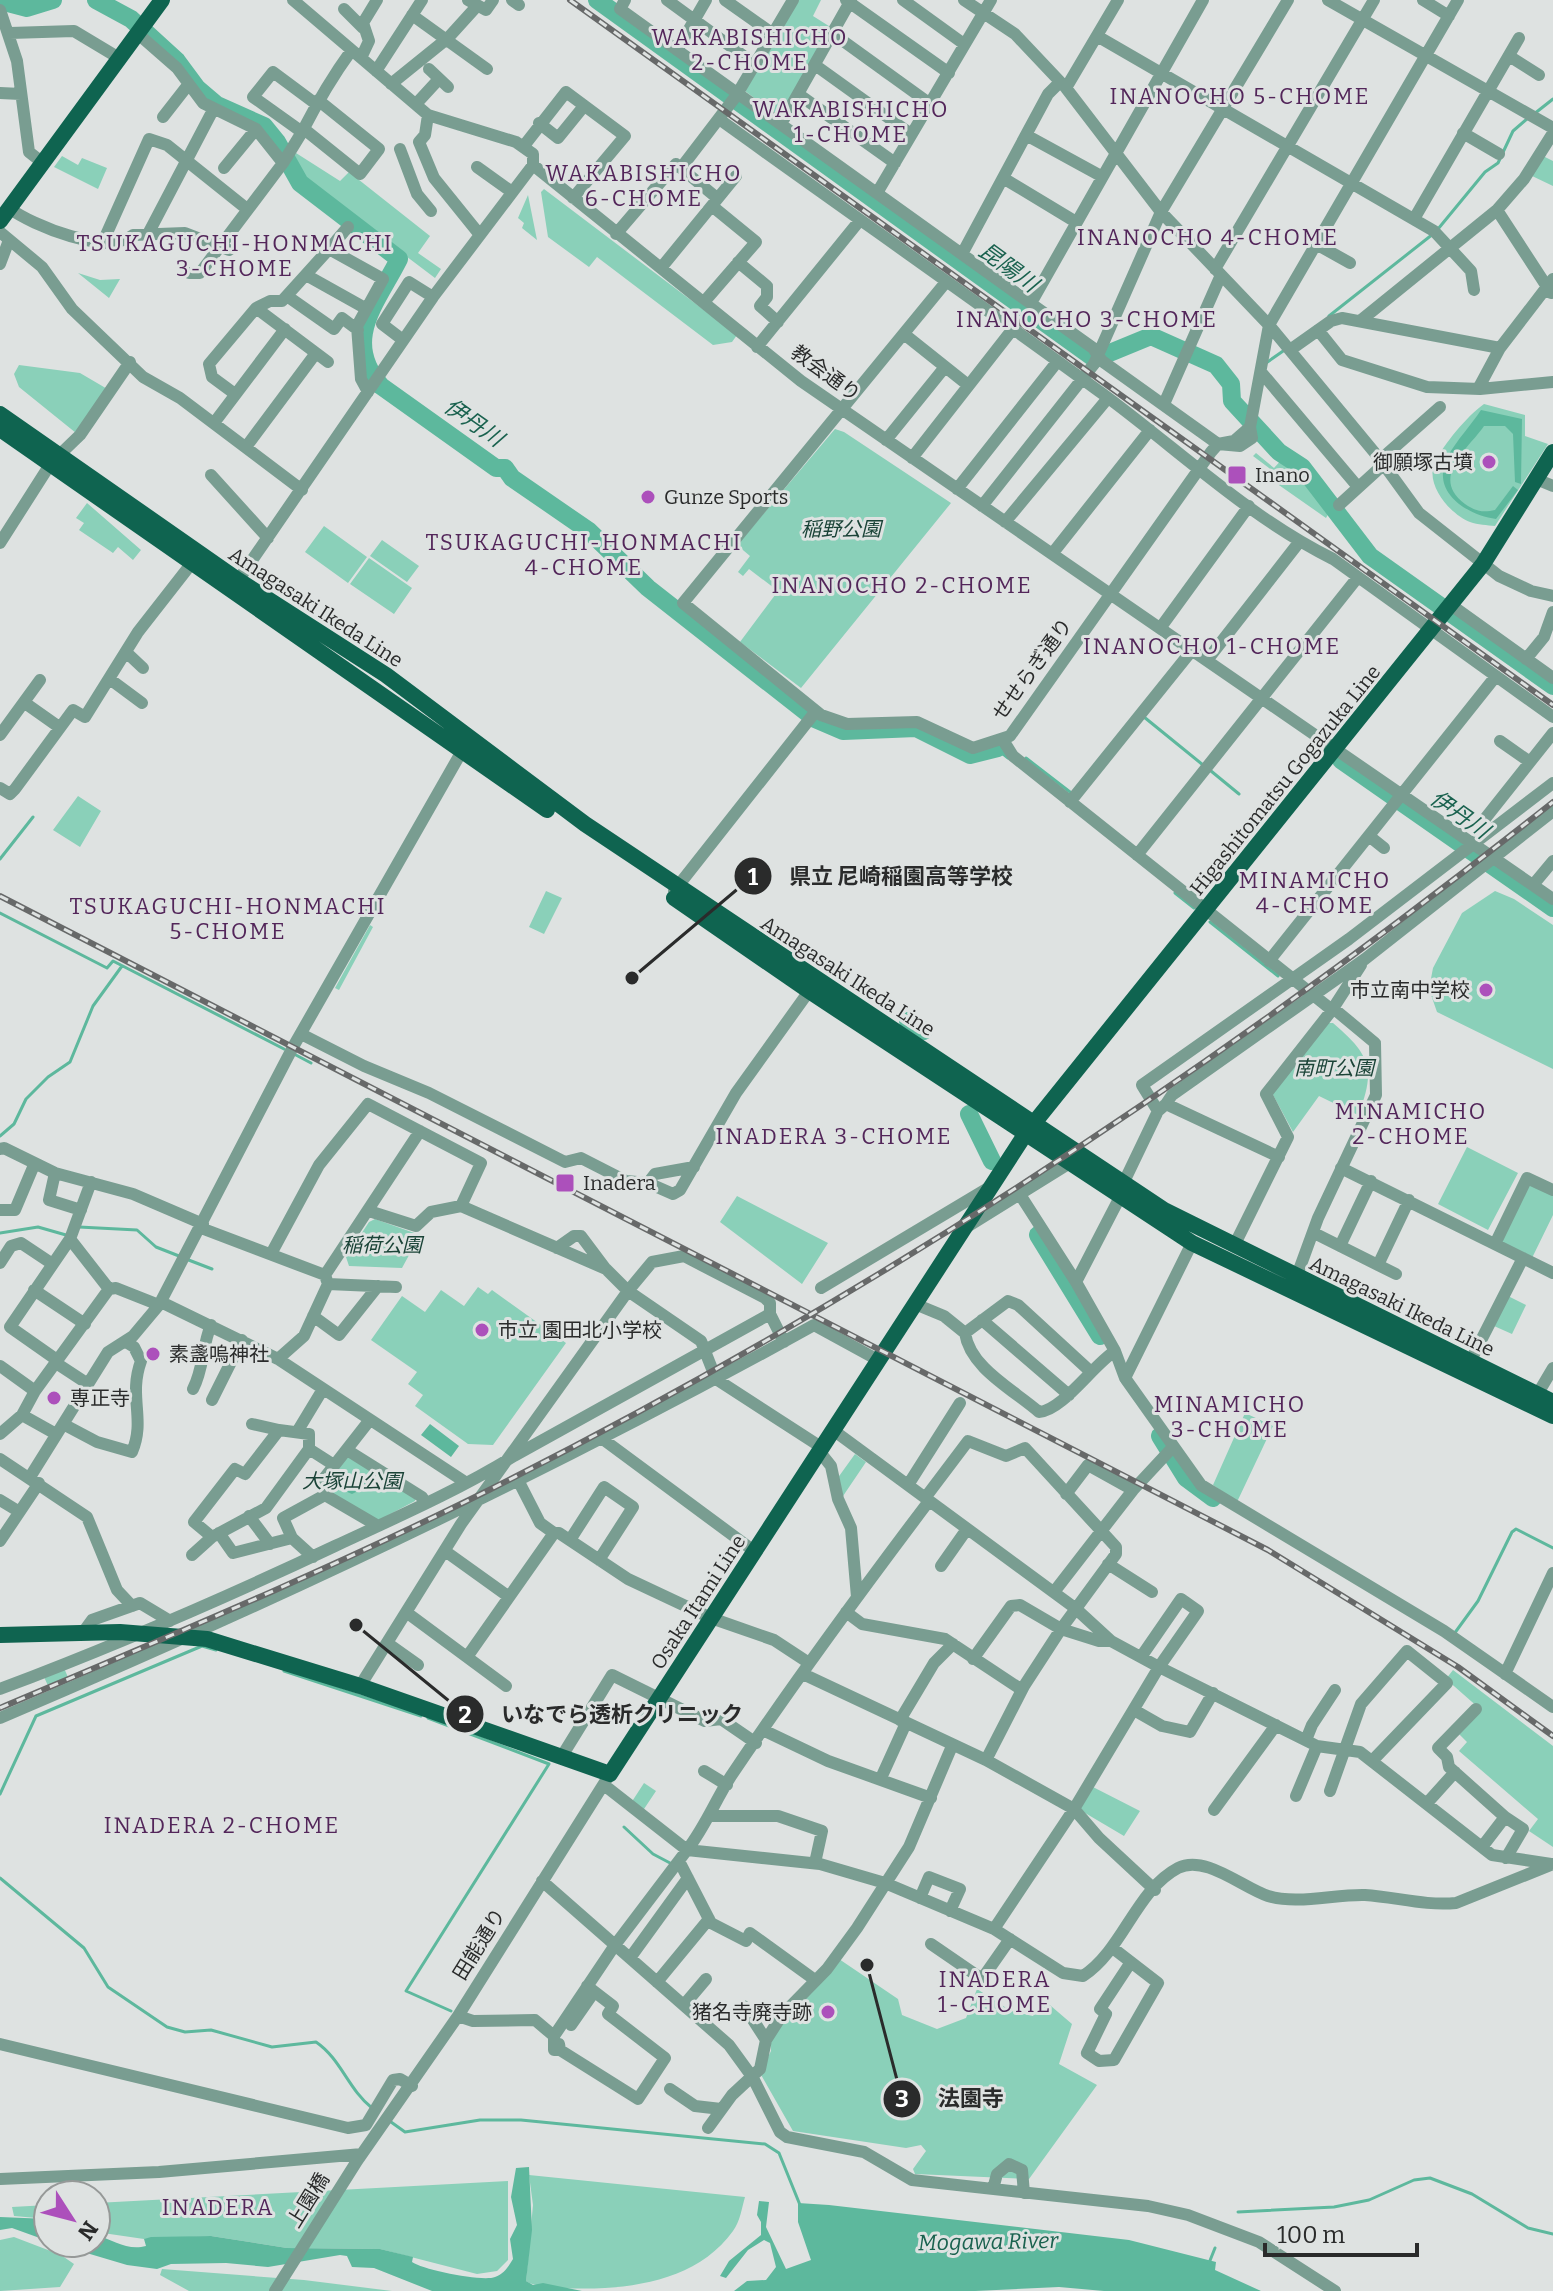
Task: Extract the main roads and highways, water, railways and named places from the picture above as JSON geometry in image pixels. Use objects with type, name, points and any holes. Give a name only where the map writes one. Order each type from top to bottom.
[{"type":"main road","points":[[5,214],[162,0]]},
{"type":"main road","name":"Amagasaki Ikeda Line","points":[[0,414],[56,460],[195,559],[234,586],[386,675],[467,743],[585,824],[674,891],[1122,1190],[1192,1243],[1294,1284],[1470,1362],[1534,1400],[1553,1416]]},
{"type":"main road","name":"Amagasaki Ikeda Line","points":[[0,429],[56,460]]},
{"type":"main road","name":"Higashitomatsu Gogazuka Line","points":[[1030,1128],[1483,564],[1553,452]]},
{"type":"main road","name":"Amagasaki Ikeda Line","points":[[1030,1128],[1070,1163],[1234,1246],[1294,1284],[1534,1400],[1553,1402]]},
{"type":"main road","name":"Osaka Itami Line","points":[[0,1635],[84,1631],[193,1637],[360,1686],[562,1756],[607,1780],[1030,1128]]},
{"type":"water","points":[[1481,410],[1522,419],[1521,484],[1515,482],[1513,434],[1505,426],[1484,426],[1456,462],[1451,483],[1455,494],[1465,504],[1483,511],[1495,510],[1513,486],[1518,490],[1496,519],[1463,507],[1447,491],[1443,480],[1448,456]]},
{"type":"water","points":[[430,1424],[459,1446],[451,1457],[421,1435]]},
{"type":"water","points":[[351,1476],[360,1481],[373,1480],[374,1491],[360,1490],[352,1494],[345,1491],[344,1480]]},
{"type":"water","points":[[529,2167],[532,2230],[526,2281],[533,2285],[543,2283],[582,2291],[432,2291],[374,2268],[352,2267],[347,2256],[340,2255],[268,2267],[226,2263],[171,2264],[157,2269],[107,2259],[112,2259],[112,2241],[139,2247],[146,2246],[144,2239],[151,2237],[211,2236],[287,2248],[380,2249],[413,2257],[412,2262],[428,2268],[466,2277],[495,2277],[513,2259],[510,2239],[517,2225],[511,2197],[516,2168]]},
{"type":"water","name":"Mogawa River","points":[[759,2201],[769,2202],[766,2227],[786,2269],[811,2260],[798,2222],[798,2203],[1129,2240],[1216,2262],[1215,2270],[1261,2291],[1104,2291],[1059,2287],[975,2291],[734,2291],[747,2281],[766,2280],[776,2267],[770,2243],[764,2240],[748,2250],[726,2278],[720,2276],[729,2261],[761,2235],[761,2222],[757,2215]]},
{"type":"water","points":[[0,2217],[32,2218],[32,2235],[12,2228],[0,2230]]},
{"type":"waterway","name":"伊丹川","points":[[0,1],[27,8],[53,0]]},
{"type":"waterway","name":"伊丹川","points":[[96,0],[131,19],[177,61],[197,88],[217,105],[264,126],[277,142],[300,183],[399,259],[373,306],[363,337],[369,369],[381,386],[496,468],[505,468],[512,478],[589,531],[648,588],[815,719],[843,731],[916,728],[970,755],[998,748]]},
{"type":"waterway","name":"昆陽川","points":[[597,0],[1095,359],[1151,336],[1216,365],[1231,384],[1232,401],[1279,452],[1302,467],[1370,556],[1553,686]]},
{"type":"waterway","points":[[1534,114],[1553,99]]},
{"type":"waterway","points":[[1438,229],[1485,172],[1498,163],[1513,131],[1528,118]]},
{"type":"waterway","points":[[1329,316],[1433,234]]},
{"type":"waterway","points":[[1266,363],[1286,349]]},
{"type":"waterway","points":[[1144,717],[1203,765]]},
{"type":"waterway","points":[[997,749],[1008,758]]},
{"type":"waterway","points":[[1026,758],[1070,792]]},
{"type":"waterway","name":"伊丹川","points":[[1341,760],[1553,908]]},
{"type":"waterway","points":[[1211,771],[1239,794]]},
{"type":"waterway","points":[[0,859],[33,817]]},
{"type":"waterway","points":[[1175,893],[1194,908]]},
{"type":"waterway","points":[[0,913],[107,968],[113,961],[284,1049]]},
{"type":"waterway","points":[[1210,922],[1278,976]]},
{"type":"waterway","points":[[0,1136],[14,1124],[26,1099],[48,1077],[70,1062],[93,1006],[122,966]]},
{"type":"waterway","points":[[908,1021],[924,1031]]},
{"type":"waterway","points":[[294,1054],[311,1063]]},
{"type":"waterway","points":[[969,1114],[992,1161]]},
{"type":"waterway","points":[[0,1233],[38,1227],[66,1235]]},
{"type":"waterway","points":[[79,1227],[137,1230],[156,1247],[179,1256]]},
{"type":"waterway","points":[[1038,1235],[1100,1336]]},
{"type":"waterway","points":[[186,1259],[212,1269]]},
{"type":"waterway","points":[[1160,1436],[1186,1478],[1213,1498]]},
{"type":"waterway","points":[[1454,1634],[1478,1601],[1512,1532],[1516,1529],[1553,1548]]},
{"type":"waterway","points":[[0,1794],[36,1716],[202,1646],[216,1650]]},
{"type":"waterway","points":[[284,1671],[421,1716]]},
{"type":"waterway","points":[[428,1718],[549,1764],[406,1991],[451,2011]]},
{"type":"waterway","points":[[624,1827],[653,1854],[670,1863]]},
{"type":"waterway","points":[[0,1878],[84,1948],[108,1987],[167,2027],[185,2032],[211,2030],[272,2047],[316,2042],[332,2057],[372,2108]]},
{"type":"waterway","points":[[391,2122],[405,2132],[480,2120],[521,2120],[765,2144],[779,2153],[800,2205]]},
{"type":"waterway","points":[[1238,2212],[1334,2207],[1369,2200],[1414,2180],[1430,2178],[1472,2194],[1528,2228],[1553,2234]]},
{"type":"waterway","points":[[1209,2263],[1215,2248]]},
{"type":"railway","points":[[570,0],[1553,705]]},
{"type":"railway","points":[[0,1708],[246,1603],[429,1519],[630,1417],[768,1339],[1039,1173],[1171,1085],[1300,994],[1553,802]]},
{"type":"railway","points":[[0,896],[1268,1550],[1458,1667],[1553,1736]]},
{"type":"place","name":"御願塚古墳","points":[[1489,462]]},
{"type":"place","name":"Inano","points":[[1237,475]]},
{"type":"place","name":"Gunze Sports","points":[[648,497]]},
{"type":"place","name":"県立 尼崎稲園高等学校","points":[[632,978]]},
{"type":"place","name":"市立南中学校","points":[[1486,990]]},
{"type":"place","name":"Inadera","points":[[565,1183]]},
{"type":"place","name":"市立 園田北小学校","points":[[482,1330]]},
{"type":"place","name":"素盞嗚神社","points":[[153,1354]]},
{"type":"place","name":"専正寺","points":[[54,1398]]},
{"type":"place","name":"いなでら透析クリニック","points":[[356,1625]]},
{"type":"place","name":"法園寺","points":[[867,1965]]},
{"type":"place","name":"猪名寺廃寺跡","points":[[828,2012]]},
{"type":"district","name":"WAKABISHICHO 2-CHOME","points":[[750,50]]},
{"type":"district","name":"INANOCHO 5-CHOME","points":[[1240,96]]},
{"type":"district","name":"WAKABISHICHO 1-CHOME","points":[[851,122]]},
{"type":"district","name":"WAKABISHICHO 6-CHOME","points":[[644,186]]},
{"type":"district","name":"INANOCHO 4-CHOME","points":[[1208,237]]},
{"type":"district","name":"TSUKAGUCHI-HONMACHI 3-CHOME","points":[[235,256]]},
{"type":"district","name":"INANOCHO 3-CHOME","points":[[1087,319]]},
{"type":"district","name":"TSUKAGUCHI-HONMACHI 4-CHOME","points":[[584,554]]},
{"type":"district","name":"INANOCHO 2-CHOME","points":[[902,585]]},
{"type":"district","name":"INANOCHO 1-CHOME","points":[[1212,646]]},
{"type":"district","name":"MINAMICHO 4-CHOME","points":[[1315,892]]},
{"type":"district","name":"TSUKAGUCHI-HONMACHI 5-CHOME","points":[[228,918]]},
{"type":"district","name":"MINAMICHO 2-CHOME","points":[[1411,1124]]},
{"type":"district","name":"INADERA 3-CHOME","points":[[834,1136]]},
{"type":"district","name":"MINAMICHO 3-CHOME","points":[[1230,1416]]},
{"type":"district","name":"INADERA 2-CHOME","points":[[222,1825]]},
{"type":"district","name":"INADERA 1-CHOME","points":[[995,1992]]},
{"type":"district","name":"INADERA","points":[[218,2207]]},
{"type":"park label","name":"稲野公園","points":[[841,529]]},
{"type":"park label","name":"南町公園","points":[[1334,1068]]},
{"type":"park label","name":"稲荷公園","points":[[382,1245]]},
{"type":"park label","name":"大塚山公園","points":[[352,1481]]}]
